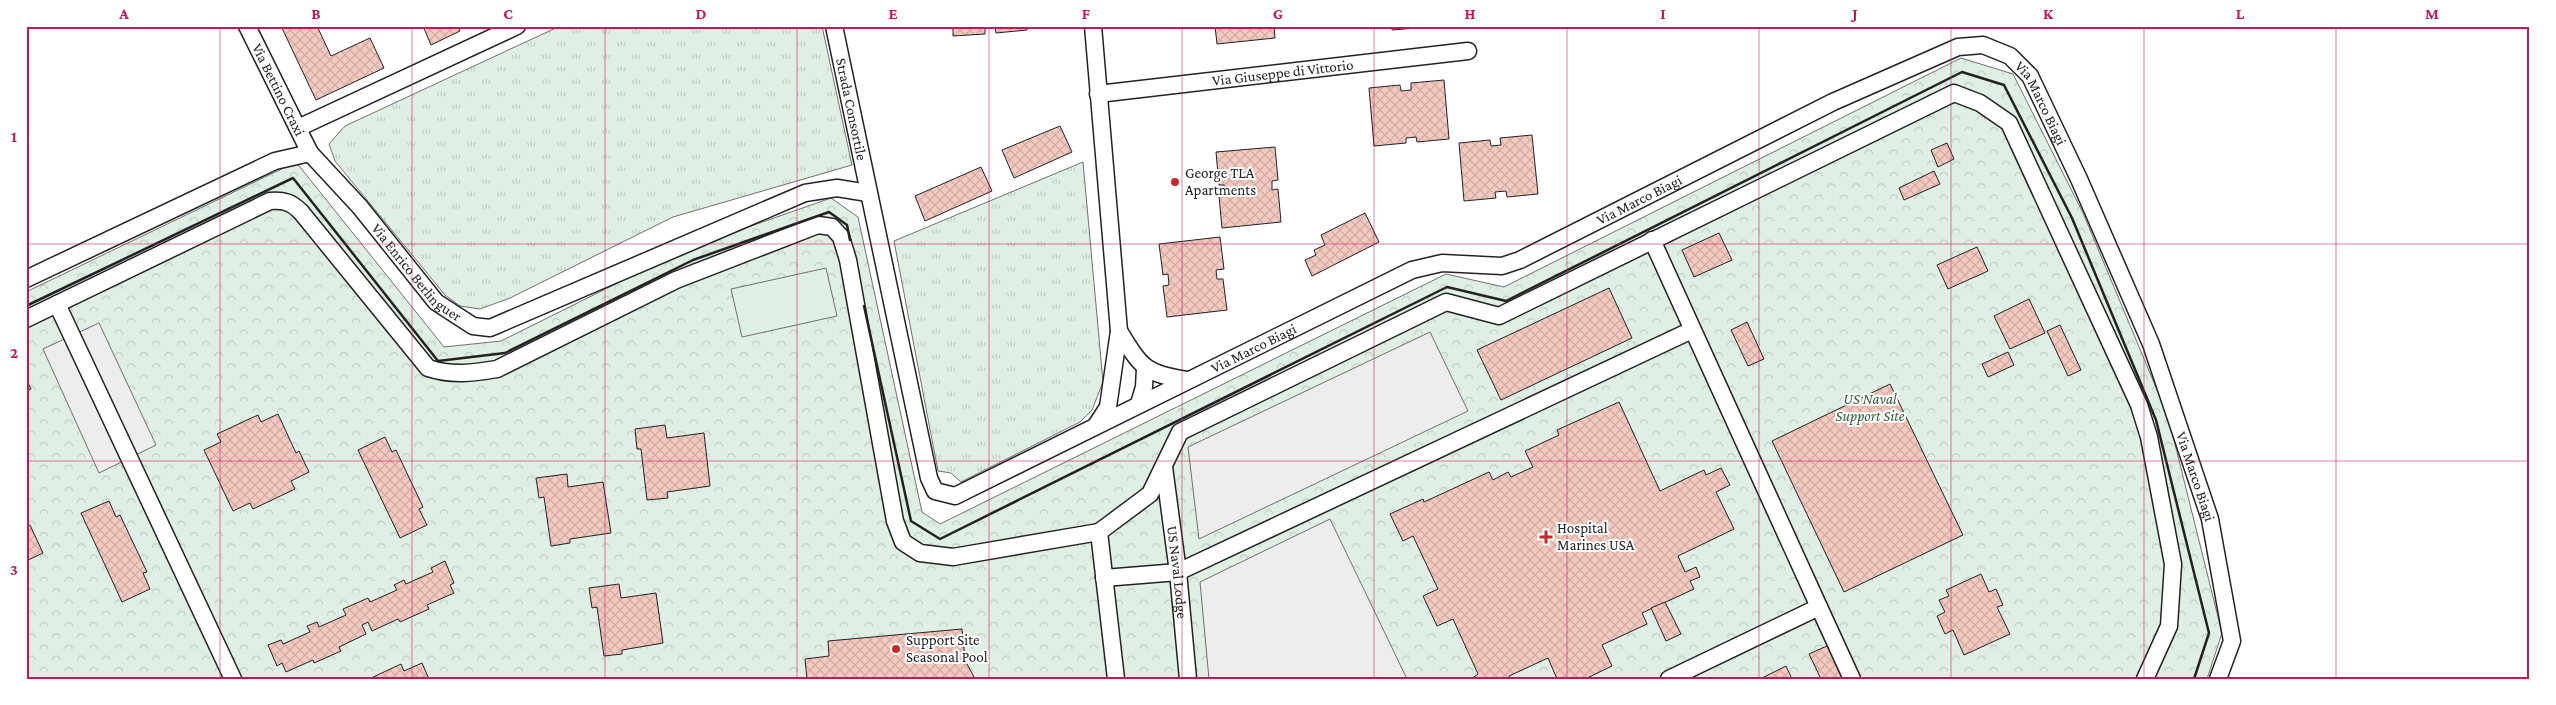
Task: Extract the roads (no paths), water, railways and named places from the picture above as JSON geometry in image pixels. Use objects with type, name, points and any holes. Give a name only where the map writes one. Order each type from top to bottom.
[{"type":"street","name":"Via Bettino Craxi","points":[[247,26],[310,154]]},
{"type":"street","points":[[298,128],[517,26]]},
{"type":"street","name":"Strada Consortile","points":[[834,26],[859,139],[868,193]]},
{"type":"street","points":[[1093,26],[1119,331],[1108,407],[1097,425]]},
{"type":"street","name":"Via Marco Biagi","points":[[868,193],[929,478],[935,492],[955,496],[1412,270],[1442,263],[1502,266],[1520,260],[1833,102],[1958,47],[1983,45],[2010,56],[2030,76],[2079,179],[2151,344],[2210,519],[2232,641],[2218,679]]},
{"type":"street","name":"Via Giuseppe di Vittorio","points":[[1098,94],[1468,50]]},
{"type":"street","points":[[26,319],[270,201],[283,200],[293,204],[301,212],[428,368],[444,374],[465,374],[497,369],[676,280],[818,225],[832,227],[841,237],[848,260],[895,521],[902,542],[920,553],[953,557],[1099,532],[1150,494],[1180,432],[1446,302],[1499,316],[1954,94],[1980,103],[2009,123],[2140,405],[2149,437],[2173,564],[2169,626],[2145,679]]},
{"type":"street","points":[[26,279],[275,161],[310,154]]},
{"type":"street","name":"Via Enrico Berlinguer","points":[[310,154],[360,208],[436,302],[472,326],[490,328],[805,193],[837,188],[868,193]]},
{"type":"street","points":[[1652,240],[1852,679]]},
{"type":"street","points":[[57,304],[233,679]]},
{"type":"street","points":[[1104,578],[1178,572],[1692,330]]},
{"type":"street","points":[[1119,331],[1145,369],[1163,377],[1187,380]]},
{"type":"street","points":[[1111,392],[1124,400],[1138,404],[1144,387],[1145,369]]},
{"type":"street","name":"US Naval Lodge","points":[[1164,466],[1178,572],[1188,679]]},
{"type":"street","points":[[1099,532],[1116,679]]},
{"type":"street","points":[[1669,679],[1819,608]]},
{"type":"place","name":"George TLA Apartments","points":[[1175,182]]},
{"type":"place","name":"Hospital Marines USA","points":[[1546,537]]},
{"type":"place","name":"Support Site Seasonal Pool","points":[[896,649]]},
{"type":"park label","name":"US Naval Support Site","points":[[1870,408]]}]
